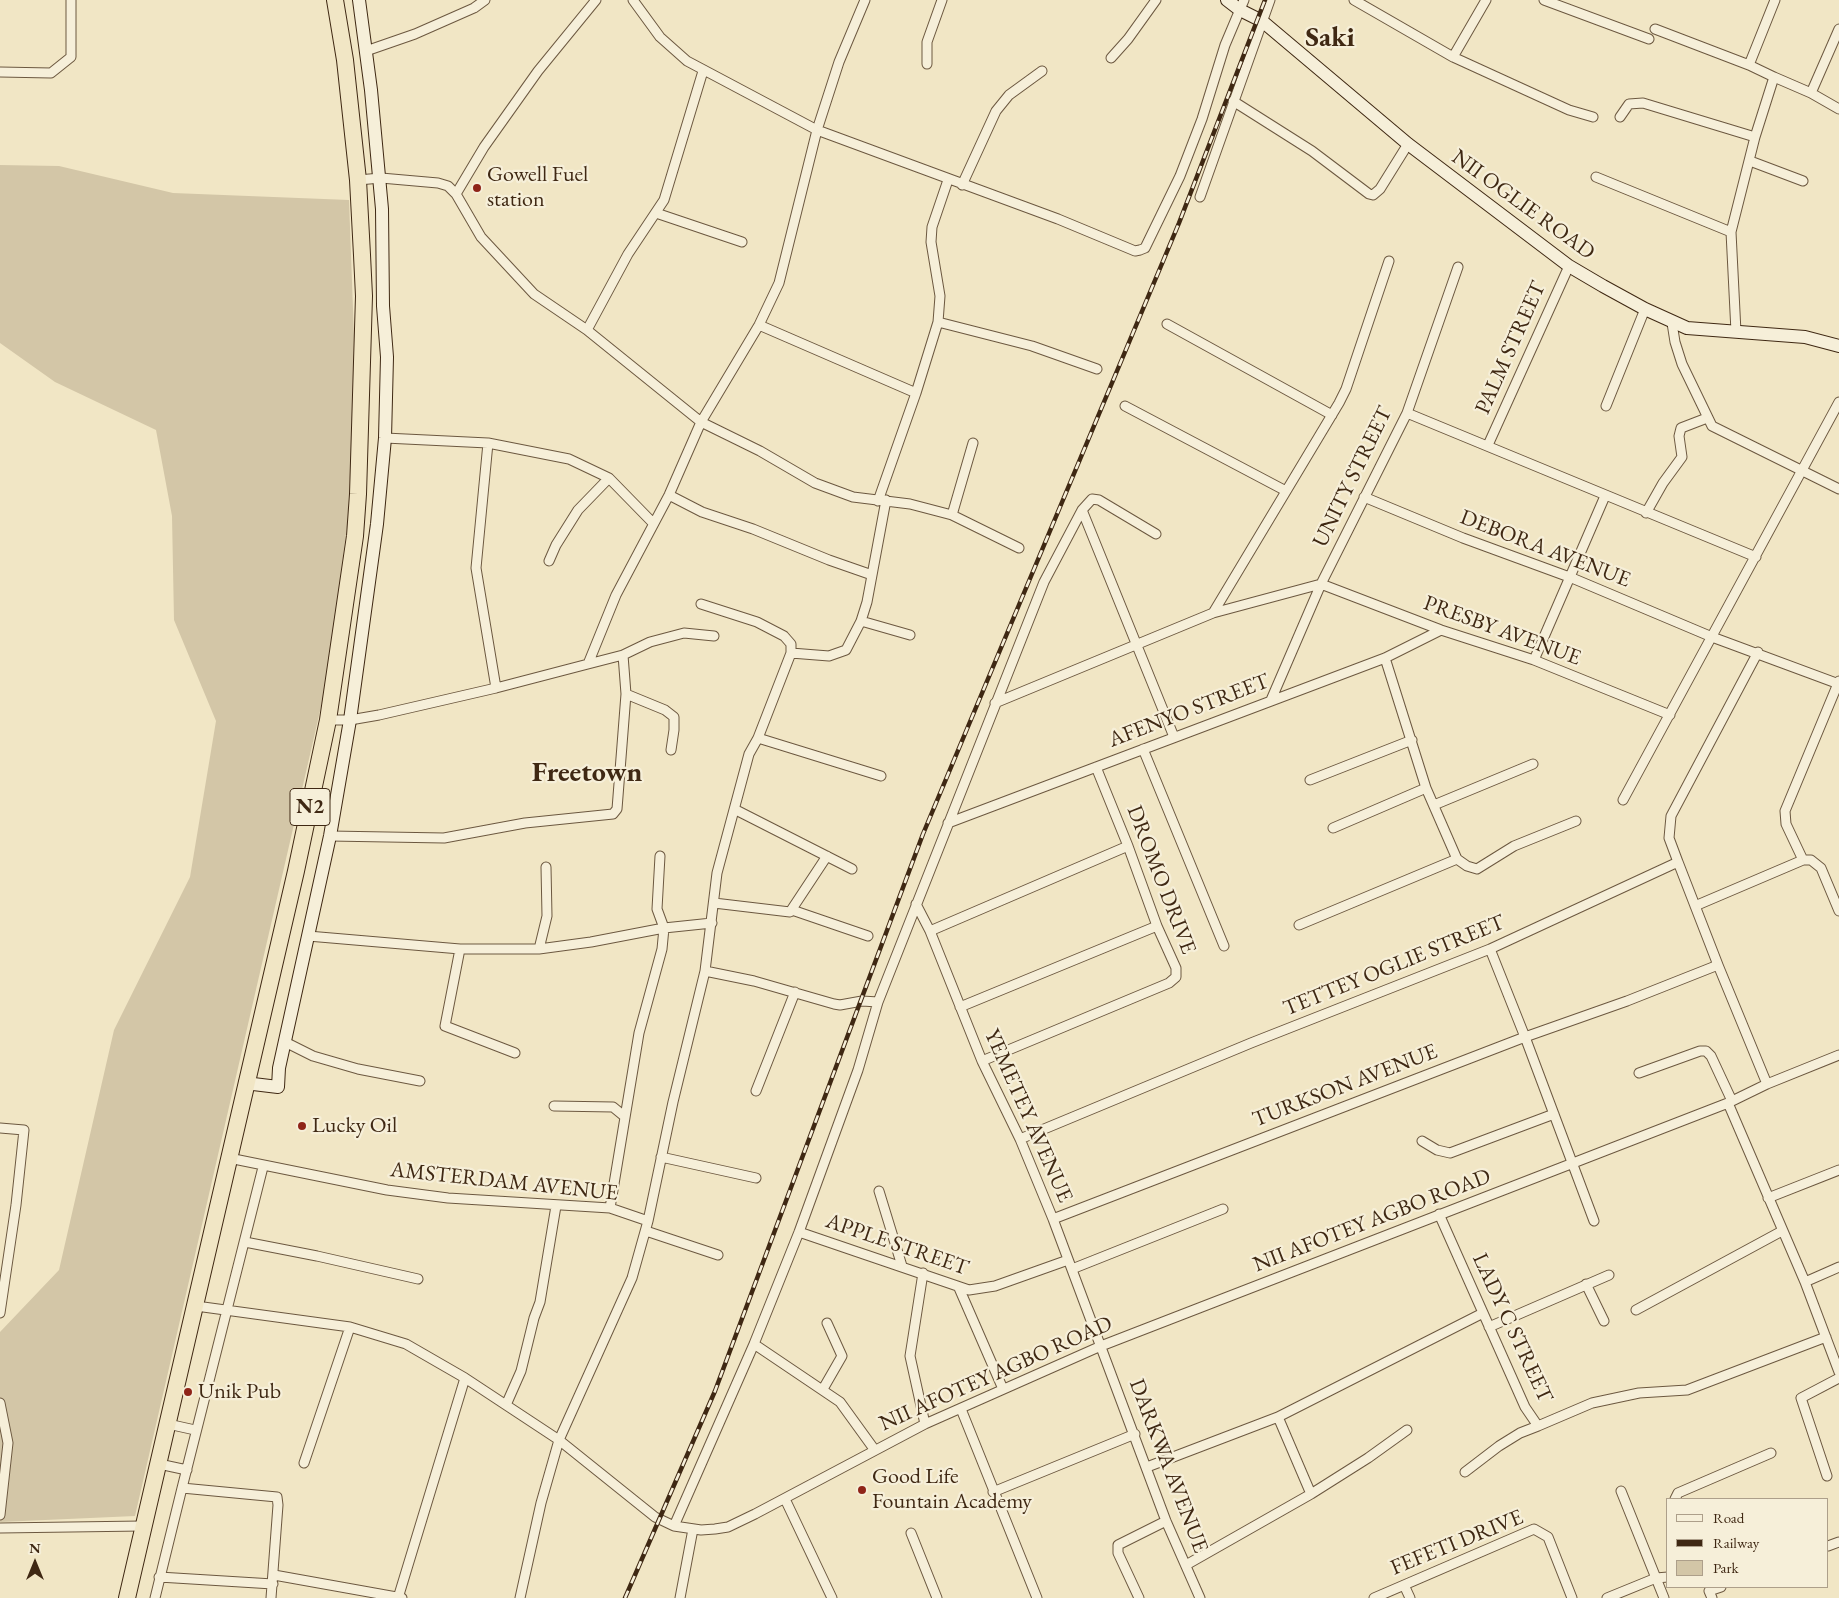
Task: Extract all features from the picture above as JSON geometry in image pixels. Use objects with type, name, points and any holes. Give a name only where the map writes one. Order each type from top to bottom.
[{"type":"highway","name":"N2","points":[[127,1598],[142,1526],[159,1464],[230,1158],[245,1083],[296,871],[328,720],[355,536],[364,296],[358,180],[345,60],[335,0]]},
{"type":"street","points":[[0,72],[51,73],[71,57],[71,0]]},
{"type":"street","points":[[245,1083],[278,1087],[285,1042],[330,836],[350,720],[377,524],[385,438],[387,357],[383,312],[381,178],[359,0]]},
{"type":"street","points":[[366,51],[415,34],[474,8],[484,0]]},
{"type":"street","points":[[456,194],[484,147],[533,79],[596,0]]},
{"type":"street","points":[[633,0],[660,37],[675,52],[702,71],[817,130],[948,180],[1058,219],[1135,250],[1145,248],[1180,176],[1202,119],[1225,45],[1242,5]]},
{"type":"street","points":[[588,664],[616,595],[669,495],[701,422],[759,325],[779,283],[786,263],[817,130],[839,62],[865,0]]},
{"type":"street","points":[[927,64],[927,42],[942,0]]},
{"type":"street","points":[[1111,58],[1128,39],[1156,0]]},
{"type":"street","name":"NII OGLIE ROAD","points":[[1227,0],[1242,5],[1408,144],[1569,266],[1645,309],[1672,323],[1706,331],[1805,337],[1839,346]]},
{"type":"street","points":[[1200,197],[1270,0]]},
{"type":"street","points":[[1354,0],[1453,57],[1569,110],[1594,117]]},
{"type":"street","points":[[1453,57],[1486,0]]},
{"type":"street","points":[[1544,0],[1649,39]]},
{"type":"street","points":[[1749,65],[1775,0]]},
{"type":"street","points":[[1655,29],[1749,65],[1811,93],[1839,109]]},
{"type":"street","points":[[1811,93],[1839,29]]},
{"type":"street","points":[[588,330],[628,254],[664,200],[702,71]]},
{"type":"street","points":[[962,185],[996,111],[1009,95],[1042,71]]},
{"type":"street","points":[[1736,332],[1731,232],[1755,136],[1774,77]]},
{"type":"street","points":[[1233,101],[1312,151],[1369,194],[1374,195],[1380,189],[1408,144]]},
{"type":"street","points":[[1620,117],[1628,104],[1643,103],[1755,136]]},
{"type":"street","points":[[1750,161],[1803,181]]},
{"type":"street","points":[[1596,177],[1731,232]]},
{"type":"street","points":[[358,180],[381,178],[438,183],[448,186],[456,194],[481,237],[534,294],[588,330],[701,422],[760,451],[815,483],[853,497],[952,515],[1019,548]]},
{"type":"street","points":[[791,653],[829,656],[846,650],[861,621],[872,575],[882,501],[938,322],[940,296],[931,242],[932,227],[948,180]]},
{"type":"street","points":[[656,213],[742,242]]},
{"type":"street","points":[[1213,612],[1332,415],[1346,388],[1389,261]]},
{"type":"street","name":"PALM STREET","points":[[1488,445],[1569,266]]},
{"type":"street","name":"UNITY STREET","points":[[1271,700],[1321,584],[1407,413],[1458,267]]},
{"type":"street","points":[[1606,406],[1645,309]]},
{"type":"street","points":[[938,322],[1032,346],[1097,369]]},
{"type":"street","points":[[1672,323],[1680,358],[1707,418],[1719,430],[1839,489]]},
{"type":"street","points":[[1167,324],[1332,415]]},
{"type":"street","points":[[759,325],[916,393]]},
{"type":"street","points":[[1623,800],[1839,402]]},
{"type":"street","points":[[1124,406],[1286,491]]},
{"type":"street","points":[[1407,413],[1756,557]]},
{"type":"street","points":[[1646,513],[1663,483],[1682,457],[1679,436],[1681,428],[1707,418]]},
{"type":"street","points":[[385,438],[488,442],[569,460],[610,478],[653,523]]},
{"type":"street","points":[[488,442],[476,568],[496,688]]},
{"type":"street","points":[[952,515],[973,443]]},
{"type":"street","points":[[549,561],[578,510],[610,478]]},
{"type":"street","points":[[669,495],[702,512],[753,529],[829,560],[872,575]]},
{"type":"street","points":[[1534,660],[1572,578],[1605,496]]},
{"type":"street","name":"DEBORA AVENUE","points":[[1364,497],[1463,538],[1572,578],[1712,637]]},
{"type":"street","points":[[674,1526],[754,1344],[799,1232],[858,1070],[878,1002],[1044,582],[1082,510],[1092,499],[1099,500],[1156,534]]},
{"type":"street","points":[[1082,510],[1174,737]]},
{"type":"street","points":[[995,703],[1213,612],[1321,584]]},
{"type":"street","name":"PRESBY AVENUE","points":[[1321,584],[1441,630],[1534,660],[1670,715]]},
{"type":"street","points":[[520,1598],[541,1504],[560,1440],[632,1278],[646,1231],[705,972],[717,873],[736,810],[749,754],[758,738],[791,653],[792,644],[784,636],[757,622],[701,604]]},
{"type":"street","points":[[861,621],[910,635]]},
{"type":"street","name":"AFENYO STREET","points":[[948,823],[1385,658],[1441,630]]},
{"type":"street","points":[[328,720],[350,720],[496,688],[623,655],[650,642],[684,633],[714,636]]},
{"type":"street","points":[[1712,637],[1758,652],[1839,683],[1785,811],[1786,824],[1803,860]]},
{"type":"street","points":[[1758,652],[1673,810],[1669,825],[1669,838],[1767,1084]]},
{"type":"street","points":[[330,836],[444,838],[525,823],[613,814],[617,809],[626,694],[623,655]]},
{"type":"street","points":[[1385,658],[1426,788],[1457,860],[1466,866],[1477,869],[1514,846],[1576,822]]},
{"type":"street","points":[[626,694],[665,710],[674,717],[671,750]]},
{"type":"street","points":[[758,738],[882,776]]},
{"type":"street","points":[[1310,780],[1412,740]]},
{"type":"street","points":[[1143,748],[1224,946]]},
{"type":"street","points":[[1434,805],[1533,764]]},
{"type":"street","name":"DROMO DRIVE","points":[[982,1062],[1174,980],[1176,977],[1176,968],[1157,926],[1128,846],[1096,768]]},
{"type":"street","points":[[1333,828],[1426,788]]},
{"type":"street","points":[[736,810],[786,838],[852,869]]},
{"type":"street","points":[[930,931],[1128,846]]},
{"type":"street","points":[[610,1208],[639,1033],[661,957],[664,928],[657,909],[660,856]]},
{"type":"street","points":[[792,910],[827,856]]},
{"type":"street","points":[[1299,925],[1457,860]]},
{"type":"street","points":[[1695,906],[1803,860],[1818,864],[1836,894],[1839,911]]},
{"type":"street","name":"TETTEY OGLIE STREET","points":[[1020,1139],[1242,1047],[1490,949],[1678,862]]},
{"type":"street","points":[[539,949],[547,916],[546,867]]},
{"type":"street","points":[[714,903],[782,912],[792,910],[868,936]]},
{"type":"street","name":"YEMETEY AVENUE","points":[[916,904],[930,931],[982,1062],[1020,1139],[1053,1219],[1101,1346]]},
{"type":"street","points":[[308,936],[460,949],[539,949],[591,942],[664,928],[712,923]]},
{"type":"street","points":[[960,1007],[1157,926]]},
{"type":"street","points":[[460,949],[445,1026],[514,1053]]},
{"type":"street","points":[[1490,949],[1594,1222]]},
{"type":"street","name":"TURKSON AVENUE","points":[[1053,1219],[1525,1037],[1627,1001],[1718,965]]},
{"type":"street","points":[[705,972],[794,992],[840,1005],[857,1001],[878,1002]]},
{"type":"street","points":[[756,1090],[794,992]]},
{"type":"street","points":[[285,1042],[313,1056],[358,1069],[420,1081]]},
{"type":"street","points":[[1639,1073],[1700,1051],[1706,1051],[1711,1056],[1782,1232],[1805,1282],[1837,1362],[1839,1372]]},
{"type":"street","name":"NII AFOTEY AGBO ROAD","points":[[196,1306],[350,1327],[406,1344],[465,1378],[560,1440],[632,1501],[655,1517],[674,1526],[693,1529],[728,1527],[785,1499],[874,1449],[925,1424],[1101,1346],[1730,1102],[1767,1084],[1839,1055]]},
{"type":"street","points":[[554,1106],[612,1107],[624,1116]]},
{"type":"street","points":[[1422,1141],[1437,1150],[1450,1153],[1554,1114]]},
{"type":"street","points":[[0,1128],[24,1130],[16,1205],[0,1313]]},
{"type":"street","points":[[662,1157],[756,1178]]},
{"type":"street","name":"AMSTERDAM AVENUE","points":[[230,1158],[387,1190],[448,1198],[610,1208],[648,1221]]},
{"type":"street","points":[[155,1598],[195,1430],[263,1166]]},
{"type":"street","points":[[1768,1198],[1839,1170]]},
{"type":"street","points":[[879,1190],[902,1266]]},
{"type":"street","points":[[506,1405],[521,1371],[534,1318],[540,1302],[556,1206]]},
{"type":"street","name":"APPLE STREET","points":[[799,1232],[923,1272],[969,1290],[995,1286],[1070,1264],[1223,1209]]},
{"type":"street","name":"LADY C STREET","points":[[1439,1214],[1525,1407],[1538,1426],[1592,1403],[1639,1393],[1687,1390],[1826,1337]]},
{"type":"street","points":[[646,1231],[718,1255]]},
{"type":"street","points":[[1636,1310],[1782,1232]]},
{"type":"street","points":[[244,1242],[418,1279]]},
{"type":"street","points":[[1805,1282],[1839,1268]]},
{"type":"street","points":[[923,1272],[910,1356],[925,1424]]},
{"type":"street","points":[[1489,1327],[1609,1275]]},
{"type":"street","points":[[1586,1284],[1604,1321]]},
{"type":"street","points":[[960,1288],[1003,1389]]},
{"type":"street","points":[[1147,1467],[1278,1417],[1483,1313]]},
{"type":"street","points":[[823,1389],[842,1356],[827,1323]]},
{"type":"street","points":[[304,1463],[350,1327]]},
{"type":"street","points":[[754,1344],[823,1389],[848,1411],[874,1449]]},
{"type":"street","name":"DARKWA AVENUE","points":[[1101,1346],[1166,1520],[1200,1598]]},
{"type":"street","points":[[159,1576],[273,1580],[400,1598],[465,1378]]},
{"type":"street","points":[[1827,1476],[1801,1398],[1839,1378]]},
{"type":"street","points":[[0,1403],[8,1443],[0,1515]]},
{"type":"street","points":[[962,1409],[993,1492],[1037,1598]]},
{"type":"street","points":[[1278,1417],[1311,1494]]},
{"type":"street","points":[[168,1424],[195,1430]]},
{"type":"street","points":[[1465,1472],[1498,1446],[1520,1433],[1538,1426]]},
{"type":"street","points":[[1186,1565],[1311,1494],[1368,1458],[1406,1430]]},
{"type":"street","points":[[993,1492],[1135,1434]]},
{"type":"street","points":[[1675,1498],[1678,1493],[1771,1453]]},
{"type":"street","points":[[159,1464],[187,1470]]},
{"type":"street","points":[[182,1488],[277,1497],[271,1598]]},
{"type":"street","points":[[1621,1491],[1664,1598]]},
{"type":"street","points":[[785,1499],[832,1598]]},
{"type":"street","points":[[1139,1598],[1118,1553],[1118,1545],[1166,1520]]},
{"type":"street","points":[[0,1528],[142,1526]]},
{"type":"street","points":[[680,1598],[693,1529]]},
{"type":"street","name":"FEFETI DRIVE","points":[[1374,1598],[1534,1529],[1548,1537],[1572,1598]]},
{"type":"street","points":[[911,1533],[936,1598]]},
{"type":"street","points":[[1607,1598],[1656,1578],[1666,1577]]},
{"type":"street","points":[[1404,1585],[1410,1598]]},
{"type":"green space","points":[[0,165],[59,166],[173,193],[349,200],[354,336],[351,460],[347,527],[326,685],[135,1516],[0,1522],[0,1332],[59,1270],[114,1030],[190,877],[216,721],[174,620],[172,516],[156,430],[55,382],[0,343]]},
{"type":"railway","points":[[625,1598],[715,1391],[923,834],[1179,223],[1265,0]]},
{"type":"place","name":"Gowell Fuel station","points":[[477,188]]},
{"type":"place","name":"Lucky Oil","points":[[302,1126]]},
{"type":"place","name":"Unik Pub","points":[[188,1392]]},
{"type":"place","name":"Good Life Fountain Academy","points":[[862,1490]]},
{"type":"district","name":"Saki","points":[[1330,38]]},
{"type":"district","name":"Freetown","points":[[587,773]]}]
